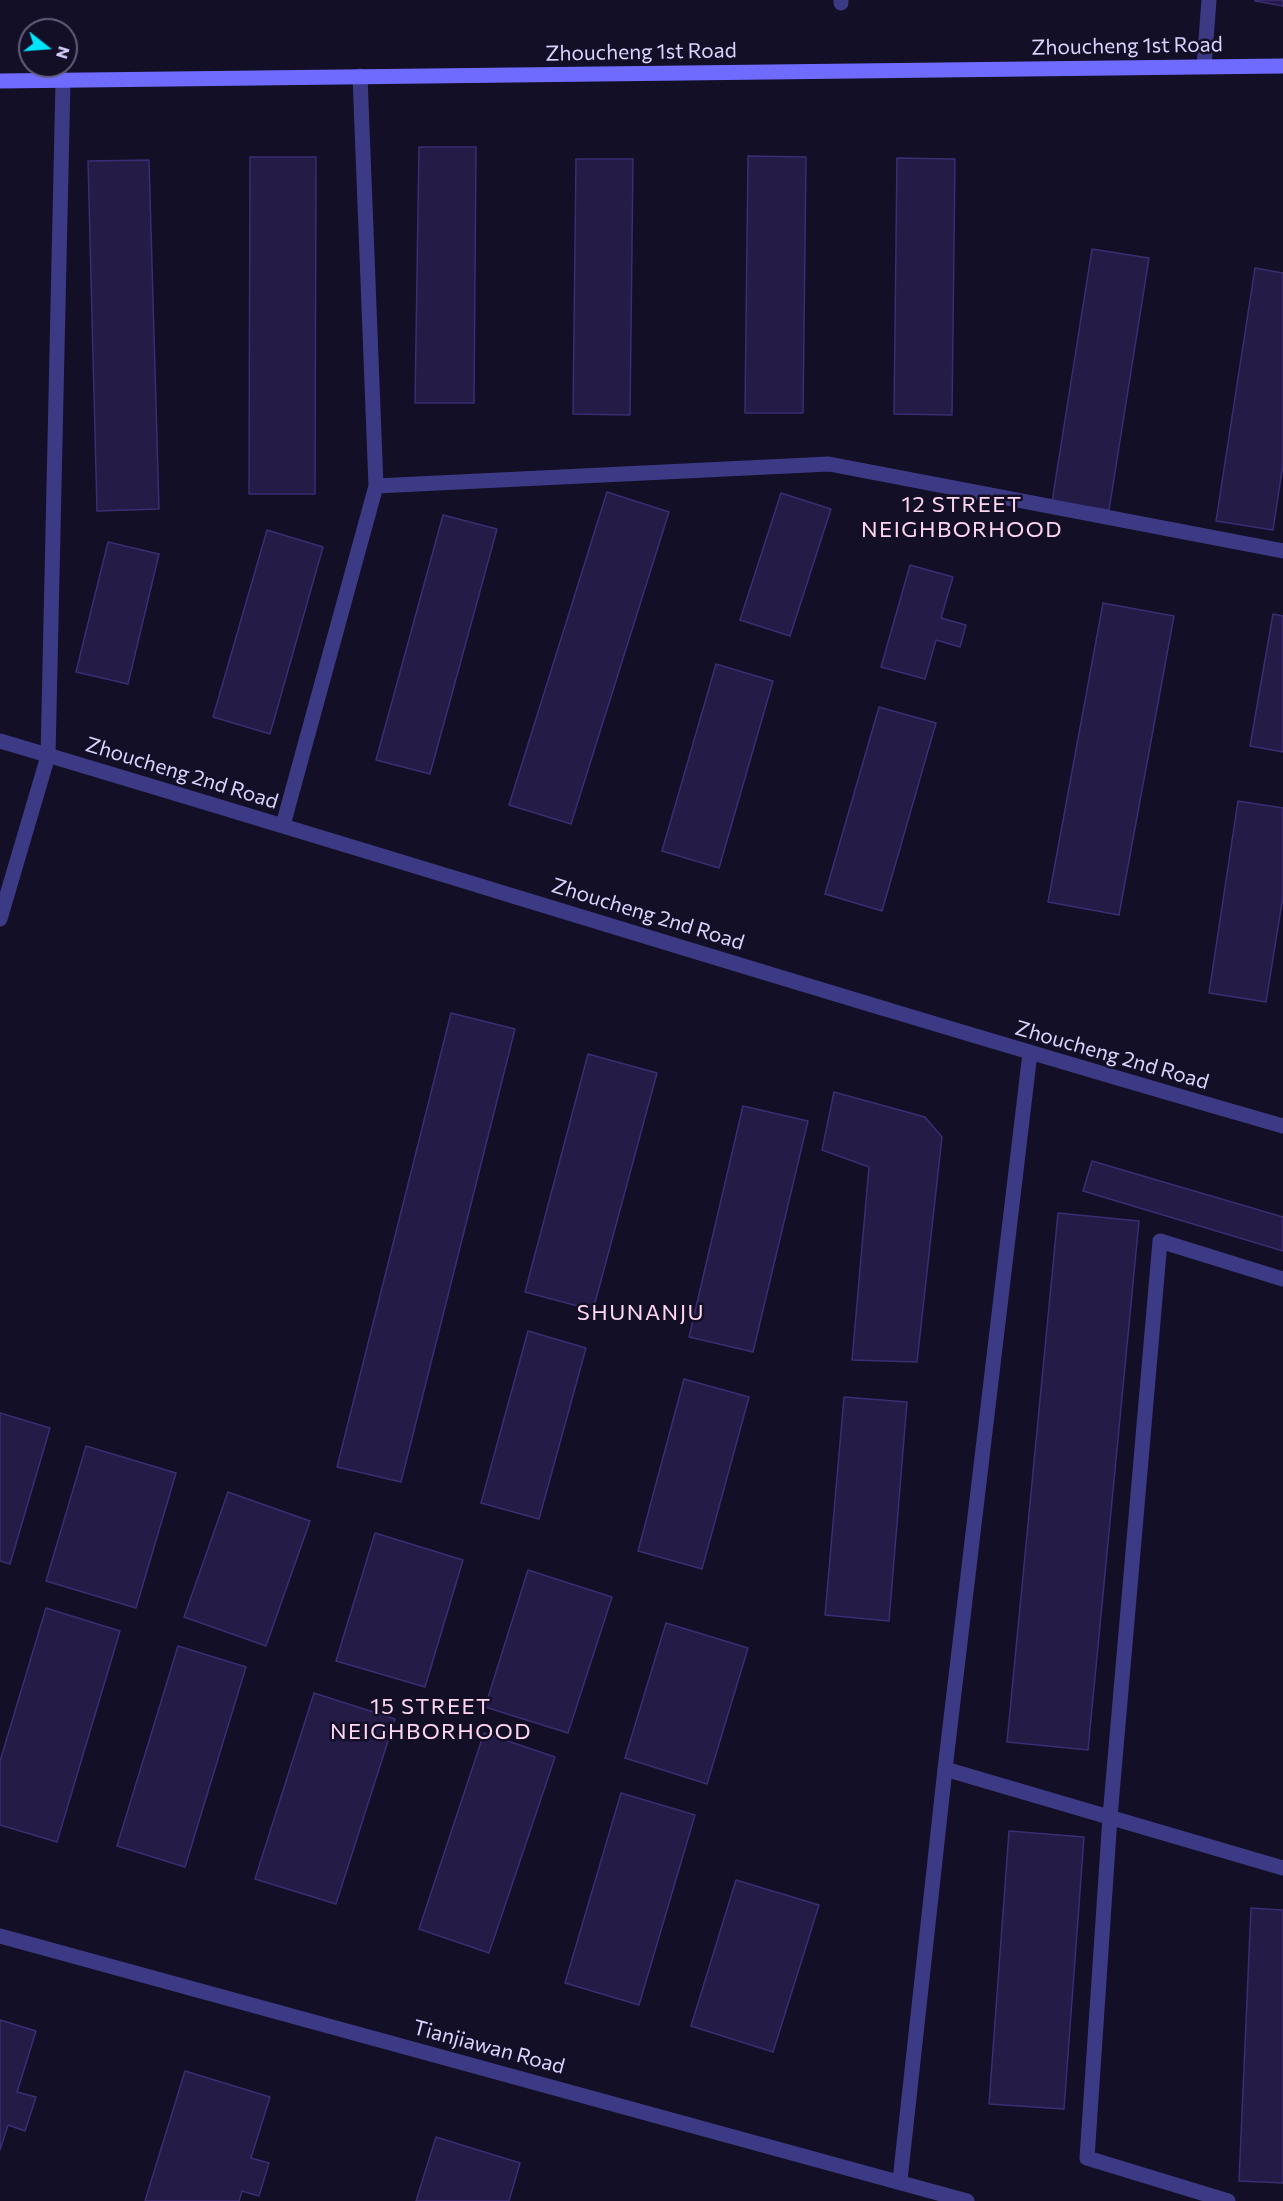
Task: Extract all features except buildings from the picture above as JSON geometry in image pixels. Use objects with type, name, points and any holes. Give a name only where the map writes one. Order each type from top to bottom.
[{"type":"street","points":[[1204,66],[1209,0]]},
{"type":"street","name":"Zhoucheng 1st Road","points":[[0,81],[1283,66]]},
{"type":"street","points":[[283,825],[376,486],[360,76]]},
{"type":"street","points":[[0,919],[48,756],[63,81]]},
{"type":"street","points":[[376,486],[829,464],[1283,551]]},
{"type":"street","name":"Zhoucheng 2nd Road","points":[[0,741],[1030,1053],[1283,1126]]},
{"type":"street","points":[[900,2181],[945,1769],[1030,1053]]},
{"type":"street","points":[[1228,2201],[1087,2158],[1110,1817],[1160,1241],[1283,1279]]},
{"type":"street","points":[[945,1769],[1283,1868]]},
{"type":"street","name":"Tianjiawan Road","points":[[0,1936],[967,2201]]},
{"type":"district","name":"12 STREET NEIGHBORHOOD","points":[[962,518]]},
{"type":"district","name":"SHUNANJU","points":[[641,1313]]},
{"type":"district","name":"15 STREET NEIGHBORHOOD","points":[[431,1720]]}]
